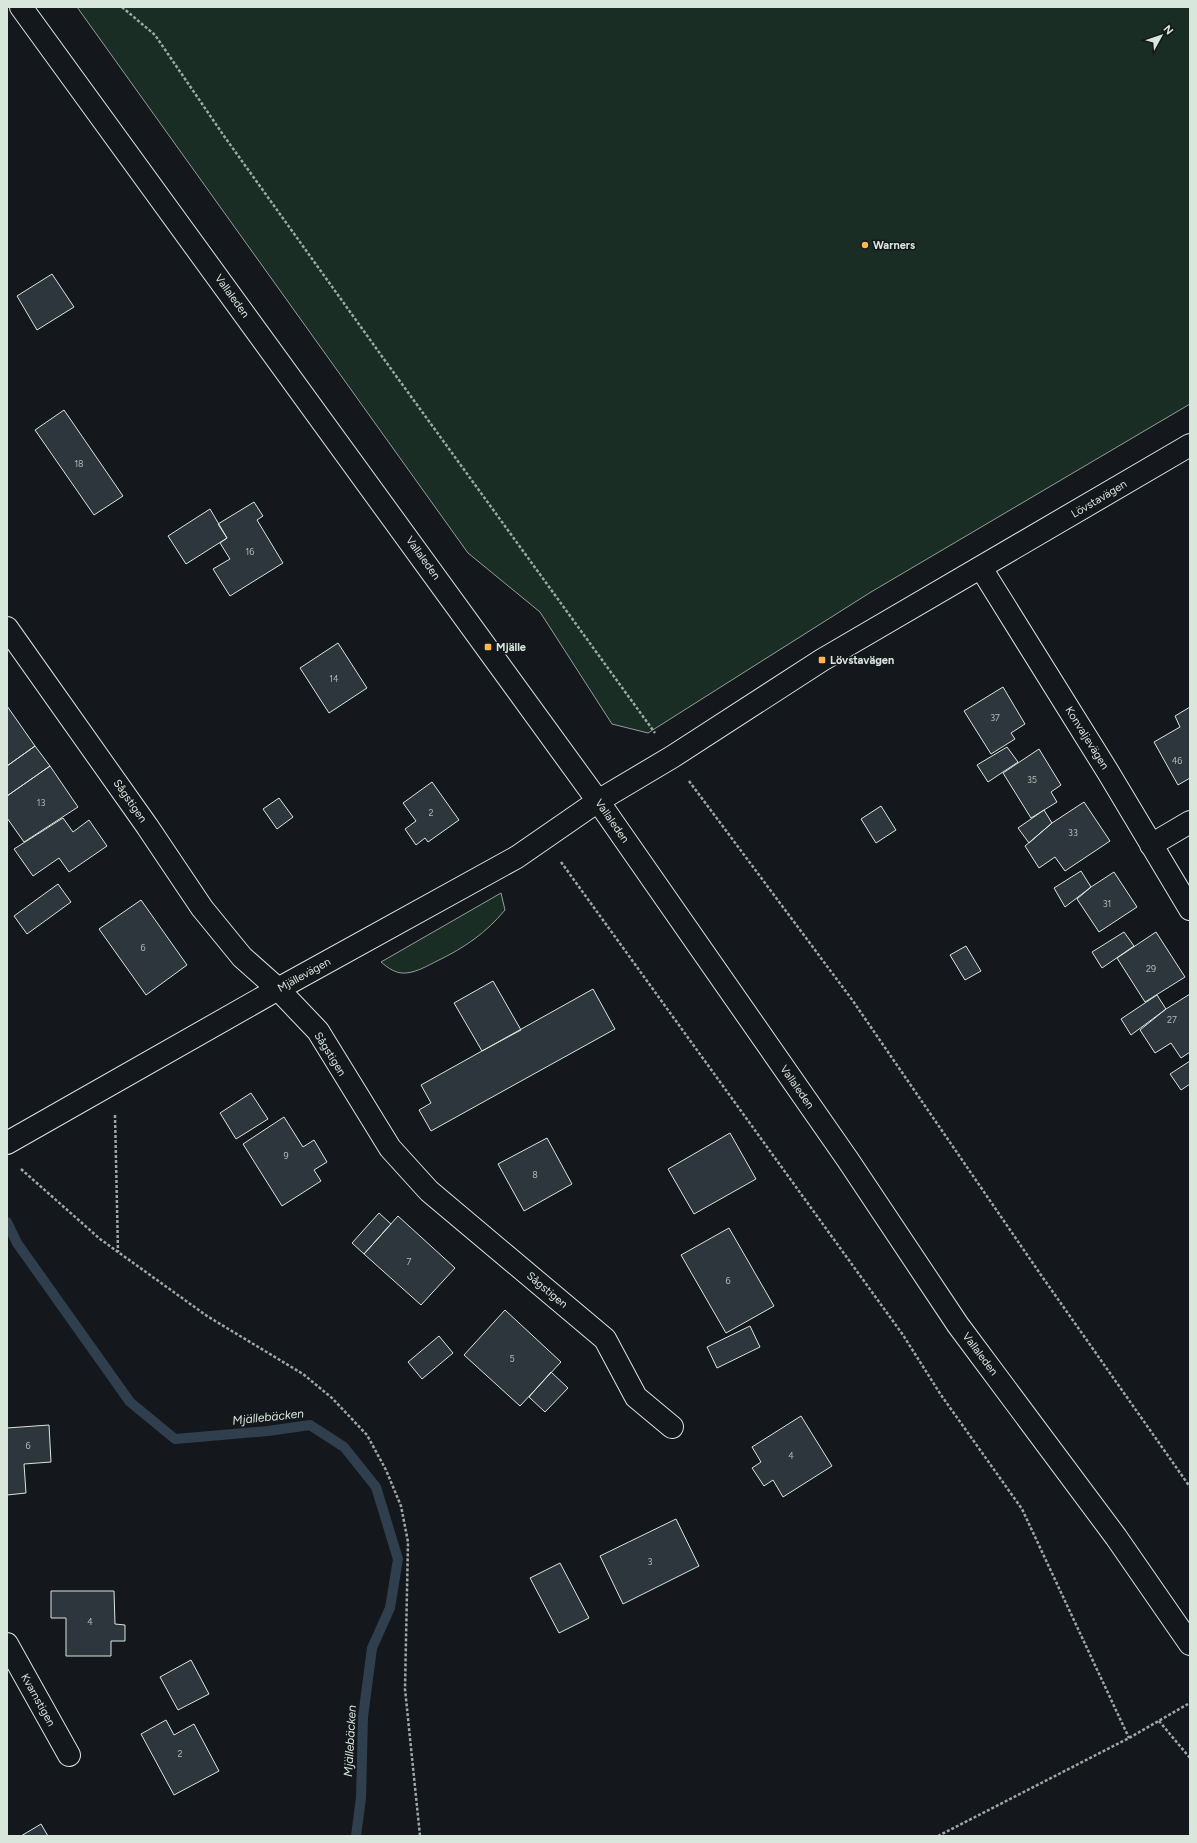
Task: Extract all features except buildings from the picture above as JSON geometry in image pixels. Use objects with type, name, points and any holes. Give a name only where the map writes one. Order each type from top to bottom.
[{"type":"street","name":"Vallaleden","points":[[21,7],[598,801],[848,1160],[958,1325],[1116,1537],[1190,1644]]},
{"type":"street","name":"Lövstavägen","points":[[598,801],[672,757],[822,660],[1190,445]]},
{"type":"street","name":"Konvaljevägen","points":[[981,568],[1108,772],[1190,909]]},
{"type":"street","name":"Sågstigen","points":[[7,628],[147,826],[202,908],[242,957],[278,989],[318,1031],[390,1148],[429,1191],[605,1339],[636,1397],[672,1427]]},
{"type":"street","name":"Mjällevägen","points":[[7,1143],[278,989],[517,857],[598,801]]},
{"type":"street","points":[[1151,845],[1190,822]]},
{"type":"street","name":"Kvarnstigen","points":[[7,1644],[69,1755]]},
{"type":"path","points":[[545,839],[903,1335],[942,1395],[1022,1509],[1129,1738]]},
{"type":"path","points":[[114,1083],[118,1252]]},
{"type":"path","points":[[19,1167],[100,1239],[207,1316],[303,1374],[332,1398],[367,1436],[386,1470],[401,1506],[408,1542],[405,1689],[420,1836]]},
{"type":"path","points":[[938,1836],[1129,1738],[1188,1704]]},
{"type":"path","points":[[1159,1721],[1190,1758]]},
{"type":"green space","points":[[77,7],[1190,7],[1190,404],[871,592],[648,733],[612,724],[540,612],[468,553]]},
{"type":"green space","points":[[501,893],[505,910],[482,933],[456,951],[426,967],[410,972],[396,972],[381,962]]},
{"type":"waterway","name":"Mjällebäcken","points":[[7,1222],[17,1243],[130,1402],[175,1439],[268,1431],[310,1425],[344,1447],[376,1487],[398,1559],[390,1608],[372,1648],[363,1717],[361,1798],[356,1836]]},
{"type":"place","name":"Warners","points":[[865,245]]},
{"type":"place","name":"Mjälle","points":[[488,647]]},
{"type":"place","name":"Lövstavägen","points":[[822,660]]}]
